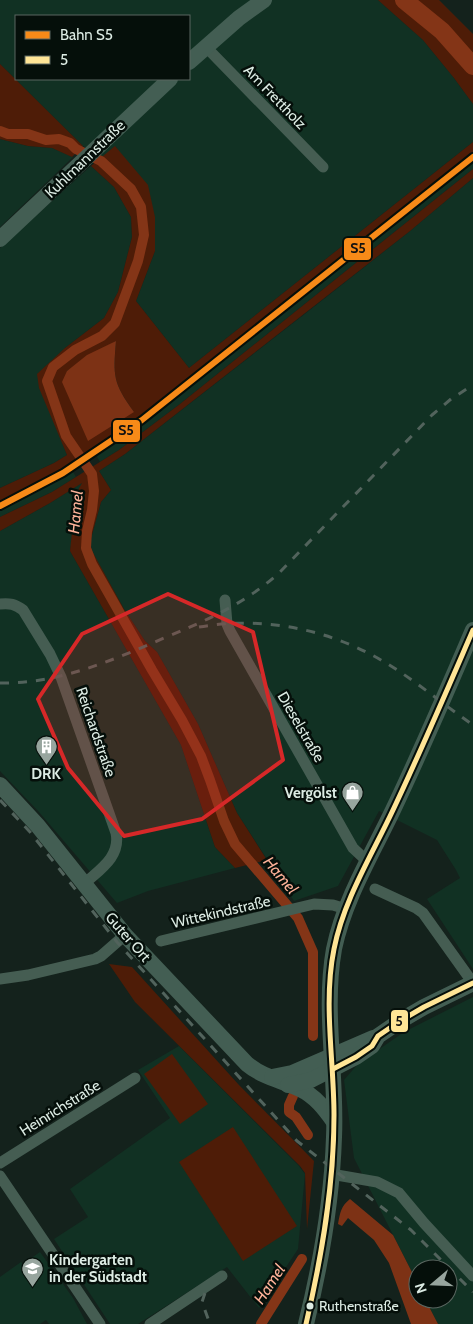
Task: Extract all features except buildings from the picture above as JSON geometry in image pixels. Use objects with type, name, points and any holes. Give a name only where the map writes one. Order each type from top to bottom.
[{"type":"main road","points":[[190,61],[239,18],[264,0]]},
{"type":"main road","name":"Kuhlmannstraße","points":[[0,239],[169,80]]},
{"type":"main road","points":[[306,1324],[321,1254],[331,1174],[334,1122],[331,970],[339,927],[407,780],[473,630]]},
{"type":"main road","name":"Guter Ort","points":[[0,784],[38,826],[125,935],[246,1064],[258,1073],[300,1089],[314,1098],[334,1122]]},
{"type":"main road","points":[[268,1077],[356,1057],[372,1046],[378,1036],[424,1007],[473,983]]},
{"type":"main road","points":[[288,1085],[311,1080],[332,1062]]},
{"type":"street","name":"Am Frettholz","points":[[206,47],[323,167]]},
{"type":"street","name":"Dieselstraße","points":[[225,600],[227,624],[230,631],[353,848],[368,862]]},
{"type":"street","name":"Reichardstraße","points":[[0,604],[10,603],[23,610],[50,654],[61,677],[116,833],[117,847],[112,858],[84,884]]},
{"type":"street","points":[[375,889],[423,913],[473,983]]},
{"type":"street","name":"Wittekindstraße","points":[[161,941],[314,904],[333,905],[346,909]]},
{"type":"street","points":[[0,979],[28,976],[101,956],[125,935]]},
{"type":"street","name":"Heinrichstraße","points":[[0,1163],[135,1078]]},
{"type":"street","points":[[331,1174],[377,1182],[399,1193],[473,1276]]},
{"type":"street","points":[[0,1176],[100,1324]]},
{"type":"street","points":[[150,1324],[222,1276]]},
{"type":"highlighted area","points":[[168,594],[253,632],[283,760],[202,819],[124,836],[68,768],[38,699],[82,634]]},
{"type":"shaded area","points":[[0,0],[378,0],[423,40],[473,104],[473,142],[189,368],[136,301],[155,251],[116,147],[103,157],[83,146],[16,80],[190,80],[190,15],[15,15],[15,79],[0,64]]},
{"type":"shaded area","points":[[378,0],[439,0],[473,34],[473,104],[423,40]]},
{"type":"shaded area","points":[[0,64],[83,146],[72,157],[52,148],[28,146],[0,139]]},
{"type":"shaded area","points":[[0,139],[28,146],[52,148],[73,157],[0,227]]},
{"type":"shaded area","points":[[473,142],[473,154],[171,394],[111,439],[45,479],[0,502],[0,488],[67,455],[39,388],[37,374],[65,348],[104,318],[118,292],[132,237],[131,217],[114,187],[91,166],[115,146],[148,185],[155,217],[155,251],[136,301],[189,368]],"holes":[[[116,341],[115,371],[118,386],[134,412],[67,371]]]},
{"type":"shaded area","points":[[473,154],[473,169],[180,404],[100,462],[93,450],[111,439],[171,394]]},
{"type":"shaded area","points":[[91,166],[114,187],[131,217],[132,237],[118,292],[104,318],[65,348],[62,442],[67,455],[0,488],[0,248]]},
{"type":"shaded area","points":[[473,169],[473,178],[410,231],[125,454],[99,471],[111,490],[101,502],[90,542],[91,549],[124,609],[145,641],[157,652],[198,724],[237,813],[267,860],[235,868],[215,847],[181,745],[70,551],[76,494],[82,483],[0,531],[0,517],[52,492],[119,450],[180,404]]},
{"type":"shaded area","points":[[473,178],[473,969],[427,899],[460,878],[456,870],[437,840],[379,811],[338,886],[294,901],[237,813],[198,724],[157,652],[145,641],[124,609],[93,554],[90,542],[101,502],[111,490],[99,471],[125,454],[315,306],[410,231]]},
{"type":"shaded area","points":[[116,341],[116,379],[122,394],[134,412],[88,441],[62,382],[67,371],[87,355]]},
{"type":"shaded area","points":[[69,465],[76,477],[52,492],[0,517],[0,502]]},
{"type":"shaded area","points":[[83,482],[70,551],[181,745],[215,847],[235,868],[148,891],[117,903],[39,812],[0,771],[0,531]]},
{"type":"shaded area","points":[[109,964],[132,967],[239,1085],[314,1161],[307,1229],[305,1173],[300,1166],[135,1002]]},
{"type":"shaded area","points":[[473,997],[473,1324],[438,1324],[430,1309],[458,1309],[458,1259],[408,1259],[408,1264],[354,1158],[344,1080],[358,1064],[404,1032]]},
{"type":"shaded area","points":[[179,1046],[305,1174],[298,1249],[259,1308],[227,1267],[138,1324],[110,1324],[54,1239],[88,1217],[70,1189],[170,1118],[138,1070]]},
{"type":"shaded area","points":[[172,1054],[208,1104],[180,1124],[144,1074]]},
{"type":"shaded area","points":[[233,1127],[297,1226],[243,1261],[179,1162]]},
{"type":"shaded area","points":[[350,1199],[393,1235],[408,1264],[408,1309],[430,1309],[438,1324],[411,1324],[389,1263],[374,1240],[348,1218],[342,1226],[338,1224],[341,1210]]},
{"type":"shaded area","name":"Kindergarten in der Südstadt","points":[[40,1252],[73,1298],[87,1324],[49,1324],[46,1320],[40,1324],[0,1324],[0,1277],[21,1262],[23,1264]]},
{"type":"waterway","points":[[404,0],[442,31],[473,66]]},
{"type":"waterway","name":"Hamel","points":[[0,131],[8,134],[28,134],[46,140],[59,139],[70,143],[76,149],[101,161],[131,189],[141,207],[144,235],[138,261],[115,323],[102,336],[75,350],[53,367],[47,381],[66,436],[92,474],[94,491],[86,548],[92,564],[201,756],[224,821],[235,844],[298,918],[313,952],[313,1036]]},
{"type":"waterway","name":"Hamel","points":[[293,1096],[289,1105],[289,1112],[296,1117],[308,1135]]},
{"type":"waterway","name":"Hamel","points":[[261,1324],[302,1259]]},
{"type":"railway","points":[[0,683],[43,680],[104,663],[210,618],[238,603],[279,573],[432,415],[451,399],[473,385]]},
{"type":"railway","points":[[199,627],[248,623],[272,625],[296,628],[342,641],[365,651],[397,670],[473,725]]},
{"type":"railway","points":[[0,800],[30,832],[117,942],[297,1141],[411,1230],[473,1292]]},
{"type":"railway","points":[[205,1293],[202,1302],[210,1324]]},
{"type":"rail line","name":"S5","points":[[0,506],[63,473],[142,420],[473,157]]},
{"type":"transit line","name":"5","points":[[306,1324],[322,1246],[332,1168],[334,1094],[329,990],[334,949],[344,913],[359,878],[403,788],[473,630]]},
{"type":"transit line","name":"5","points":[[333,1069],[372,1046],[378,1036],[400,1021],[473,983]]},
{"type":"place","name":"DRK","points":[[46,765]]},
{"type":"place","name":"Vergölst","points":[[353,812]]},
{"type":"place","name":"Kindergarten in der Südstadt","points":[[33,1288]]},
{"type":"place","name":"Ruthenstraße","points":[[310,1306]]}]
